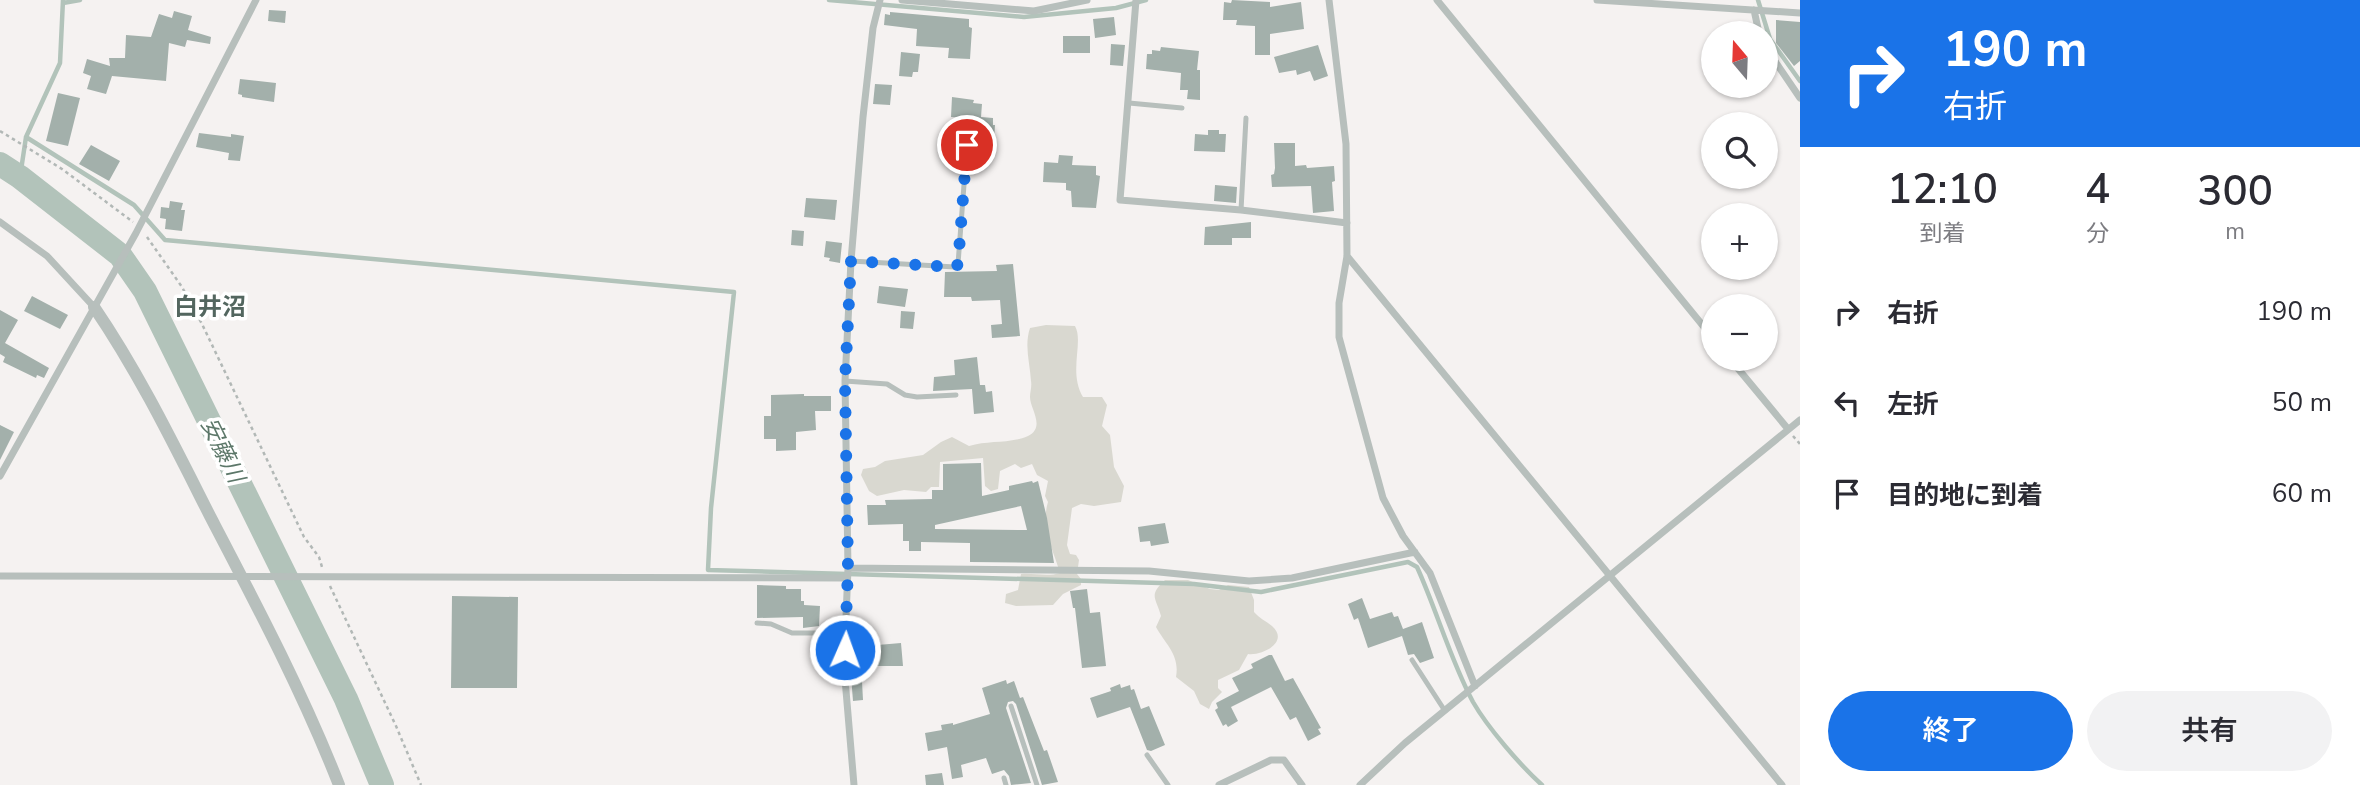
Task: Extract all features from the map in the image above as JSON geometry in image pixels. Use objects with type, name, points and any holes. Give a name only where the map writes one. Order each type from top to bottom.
[{"type":"street","points":[[0,476],[137,230],[256,0]]},
{"type":"street","points":[[854,785],[844,667],[848,568],[845,381],[851,261],[863,117],[873,28],[880,0]]},
{"type":"street","points":[[902,0],[1034,11],[1087,0]]},
{"type":"street","points":[[1136,0],[1120,200],[1241,210],[1347,223]]},
{"type":"street","points":[[1329,0],[1346,144],[1347,256],[1339,303],[1339,337],[1382,498],[1403,536],[1430,573],[1475,686]]},
{"type":"street","points":[[1437,0],[1701,323]]},
{"type":"street","points":[[1597,0],[1800,13]]},
{"type":"street","points":[[1754,10],[1756,21]]},
{"type":"street","points":[[1778,66],[1800,98]]},
{"type":"street","points":[[0,222],[47,256],[94,307],[139,378],[241,575],[309,714],[339,785]]},
{"type":"street","points":[[1347,256],[1782,785]]},
{"type":"street","points":[[1740,371],[1788,429]]},
{"type":"street","points":[[1360,785],[1475,686],[1800,420]]},
{"type":"street","points":[[848,568],[1149,571],[1248,581],[1292,578],[1415,552]]},
{"type":"street","points":[[0,576],[847,578]]},
{"type":"street","points":[[1219,785],[1271,760],[1284,760],[1302,785]]},
{"type":"lane","points":[[1129,103],[1182,108]]},
{"type":"lane","points":[[1241,210],[1246,118]]},
{"type":"lane","points":[[851,261],[956,267],[967,145]]},
{"type":"lane","points":[[845,381],[887,384],[905,395],[917,397],[956,395]]},
{"type":"lane","points":[[757,624],[771,624],[792,633],[846,633]]},
{"type":"lane","points":[[1412,660],[1445,711]]},
{"type":"lane","points":[[1011,706],[1037,785]]},
{"type":"lane","points":[[1147,755],[1168,785]]},
{"type":"path","points":[[0,131],[62,169],[159,251],[197,315],[304,537],[319,558],[325,576],[397,726],[421,785]]},
{"type":"shaded area","points":[[1046,325],[1075,326],[1079,387],[1083,397],[1102,397],[1107,405],[1102,426],[1110,435],[1114,467],[1124,486],[1121,502],[1094,506],[1081,504],[1072,508],[1067,545],[1070,554],[1076,555],[1079,560],[1077,574],[1081,585],[1063,594],[1053,605],[1016,606],[1005,603],[1006,594],[1018,590],[1021,574],[1060,573],[1046,530],[1048,502],[1045,496],[1048,481],[1037,475],[1032,464],[1021,468],[1015,464],[1000,471],[998,489],[991,491],[985,486],[983,458],[940,462],[939,487],[931,487],[926,492],[904,490],[877,496],[869,491],[861,475],[863,469],[875,467],[885,461],[923,455],[952,437],[969,446],[1014,440],[1033,432],[1037,423],[1030,397],[1027,341],[1030,328]]},
{"type":"shaded area","points":[[1165,580],[1188,580],[1219,590],[1228,585],[1249,587],[1254,600],[1254,612],[1277,632],[1278,637],[1272,647],[1260,653],[1248,654],[1239,670],[1218,680],[1218,688],[1222,692],[1209,709],[1200,704],[1194,691],[1176,677],[1174,656],[1156,627],[1161,616],[1155,593]]},
{"type":"building","points":[[1232,0],[1270,2],[1270,7],[1301,2],[1304,29],[1270,34],[1270,55],[1255,55],[1255,26],[1236,25],[1237,20],[1223,20],[1224,2],[1231,3]]},
{"type":"building","points":[[269,10],[286,11],[285,23],[268,21]]},
{"type":"building","points":[[174,11],[192,16],[188,30],[211,37],[210,44],[187,40],[185,47],[169,43],[166,81],[112,76],[106,94],[87,89],[91,76],[83,73],[87,59],[110,66],[109,58],[125,58],[126,35],[151,37],[159,14],[172,18]]},
{"type":"building","points":[[890,12],[969,19],[969,27],[972,28],[970,59],[948,58],[949,48],[916,46],[917,29],[884,25],[885,14],[890,15]]},
{"type":"building","points":[[1114,17],[1116,35],[1095,38],[1093,19]]},
{"type":"building","points":[[1776,21],[1800,22],[1800,61],[1794,66],[1778,46]]},
{"type":"building","points":[[1063,36],[1090,36],[1090,53],[1063,53]]},
{"type":"building","points":[[1111,44],[1125,45],[1123,66],[1110,65]]},
{"type":"building","points":[[1318,45],[1328,76],[1314,81],[1310,71],[1297,75],[1296,70],[1279,73],[1274,57]]},
{"type":"building","points":[[1161,47],[1199,51],[1197,70],[1200,70],[1200,100],[1187,99],[1188,90],[1180,90],[1181,73],[1146,69],[1147,54],[1152,54],[1152,50],[1160,51]]},
{"type":"building","points":[[901,52],[920,54],[918,72],[913,72],[912,77],[899,76]]},
{"type":"building","points":[[240,79],[276,83],[274,102],[242,97],[238,94]]},
{"type":"building","points":[[875,84],[892,85],[890,105],[873,104]]},
{"type":"building","points":[[58,93],[80,98],[68,146],[46,141]]},
{"type":"building","points":[[952,97],[982,104],[981,117],[993,118],[994,140],[979,139],[979,135],[972,135],[973,123],[965,122],[965,118],[951,117]]},
{"type":"building","points":[[1208,130],[1219,130],[1219,134],[1226,134],[1225,152],[1194,151],[1195,134],[1208,135]]},
{"type":"building","points":[[199,133],[244,136],[240,161],[228,160],[229,153],[196,147]]},
{"type":"building","points":[[1274,143],[1295,143],[1295,166],[1334,166],[1334,211],[1313,213],[1311,186],[1272,187],[1271,175],[1274,174],[1275,168]]},
{"type":"building","points":[[91,145],[120,161],[109,181],[79,164]]},
{"type":"building","points":[[1059,155],[1073,156],[1072,165],[1096,166],[1096,175],[1100,176],[1096,208],[1072,207],[1071,191],[1066,190],[1066,183],[1043,182],[1044,162],[1058,163]]},
{"type":"building","points":[[1215,185],[1237,187],[1236,203],[1214,201]]},
{"type":"building","points":[[806,198],[837,200],[835,220],[804,217]]},
{"type":"building","points":[[170,201],[183,203],[181,210],[185,210],[182,231],[165,229],[166,219],[160,218],[161,207],[169,208]]},
{"type":"building","points":[[1251,222],[1251,238],[1232,238],[1232,245],[1204,245],[1205,227]]},
{"type":"building","points":[[792,230],[804,231],[803,246],[791,245]]},
{"type":"building","points":[[826,241],[842,243],[840,263],[824,257]]},
{"type":"building","points":[[1013,264],[1020,336],[992,338],[991,325],[1002,324],[1000,300],[972,301],[971,297],[944,297],[945,272],[997,271],[996,265]]},
{"type":"building","points":[[879,286],[908,289],[905,307],[877,303]]},
{"type":"building","points":[[32,296],[68,315],[60,329],[24,311]]},
{"type":"building","points":[[0,310],[18,320],[5,343],[49,368],[44,378],[37,375],[36,378],[3,362],[5,357],[0,354]]},
{"type":"building","points":[[901,311],[915,312],[913,329],[900,328]]},
{"type":"building","points":[[977,357],[980,385],[985,385],[986,392],[992,391],[994,412],[974,414],[972,389],[933,391],[934,377],[955,375],[954,360]]},
{"type":"building","points":[[771,395],[831,396],[831,411],[815,411],[816,430],[796,432],[796,450],[776,451],[776,439],[764,439],[764,416],[771,416]]},
{"type":"building","points":[[0,425],[14,432],[0,460]]},
{"type":"building","points":[[981,463],[982,496],[1009,490],[1009,486],[1038,481],[1054,563],[970,562],[970,543],[921,542],[921,551],[909,551],[909,541],[903,541],[903,524],[868,525],[867,505],[886,505],[885,500],[932,499],[932,490],[943,490],[943,464]],"holes":[[[1021,506],[1027,530],[935,529],[935,525]]]},
{"type":"building","points":[[1165,523],[1169,543],[1151,546],[1150,541],[1140,542],[1138,527]]},
{"type":"building","points":[[757,585],[801,589],[801,601],[804,601],[804,605],[820,606],[819,626],[803,628],[803,617],[757,618]]},
{"type":"building","points":[[1087,589],[1090,613],[1100,612],[1106,666],[1082,668],[1075,608],[1070,591]]},
{"type":"building","points":[[452,596],[518,597],[517,688],[451,688]]},
{"type":"building","points":[[1362,598],[1370,619],[1392,612],[1394,617],[1398,616],[1403,629],[1422,622],[1434,658],[1420,663],[1414,654],[1408,655],[1402,636],[1368,648],[1358,618],[1354,620],[1348,604]]},
{"type":"building","points":[[901,643],[903,666],[867,666],[866,646]]},
{"type":"building","points":[[1272,655],[1285,681],[1293,678],[1321,728],[1318,729],[1321,734],[1308,741],[1296,717],[1290,720],[1271,687],[1231,707],[1238,721],[1228,727],[1226,724],[1223,726],[1215,710],[1218,708],[1216,703],[1239,691],[1232,678],[1253,668],[1251,664]]},
{"type":"building","points":[[850,663],[861,663],[863,700],[853,701]]},
{"type":"building","points":[[1006,680],[1007,684],[1014,681],[1020,698],[1023,697],[1058,782],[1042,785],[1013,701],[1008,702],[1006,708],[1031,783],[1011,785],[1004,770],[992,774],[986,758],[961,765],[963,777],[952,779],[947,747],[928,751],[925,733],[942,730],[941,725],[953,725],[990,714],[982,688]]},
{"type":"building","points":[[1120,684],[1121,688],[1130,685],[1131,690],[1134,689],[1141,709],[1149,706],[1165,745],[1147,750],[1130,707],[1097,718],[1090,698],[1111,691],[1110,688]]},
{"type":"building","points":[[942,773],[944,785],[926,785],[925,775]]},
{"type":"waterway","points":[[20,177],[26,137],[60,63],[63,0]]},
{"type":"waterway","points":[[63,3],[80,0]]},
{"type":"waterway","points":[[829,0],[1024,17],[1116,8],[1146,0]]},
{"type":"waterway","points":[[1758,0],[1770,39],[1800,81]]},
{"type":"waterway","points":[[26,137],[134,205],[165,240],[734,292],[711,508],[708,570],[1194,584],[1261,592],[1408,562],[1417,567],[1457,669],[1473,702],[1505,746],[1542,785]]},
{"type":"waterway","name":"安藤川","points":[[0,164],[120,255],[145,291],[346,699],[382,785]]},
{"type":"district","name":"白井沼","points":[[210,307]]},
{"type":"route","points":[[845,650],[848,568],[845,381],[851,261],[956,267],[967,145]]}]
